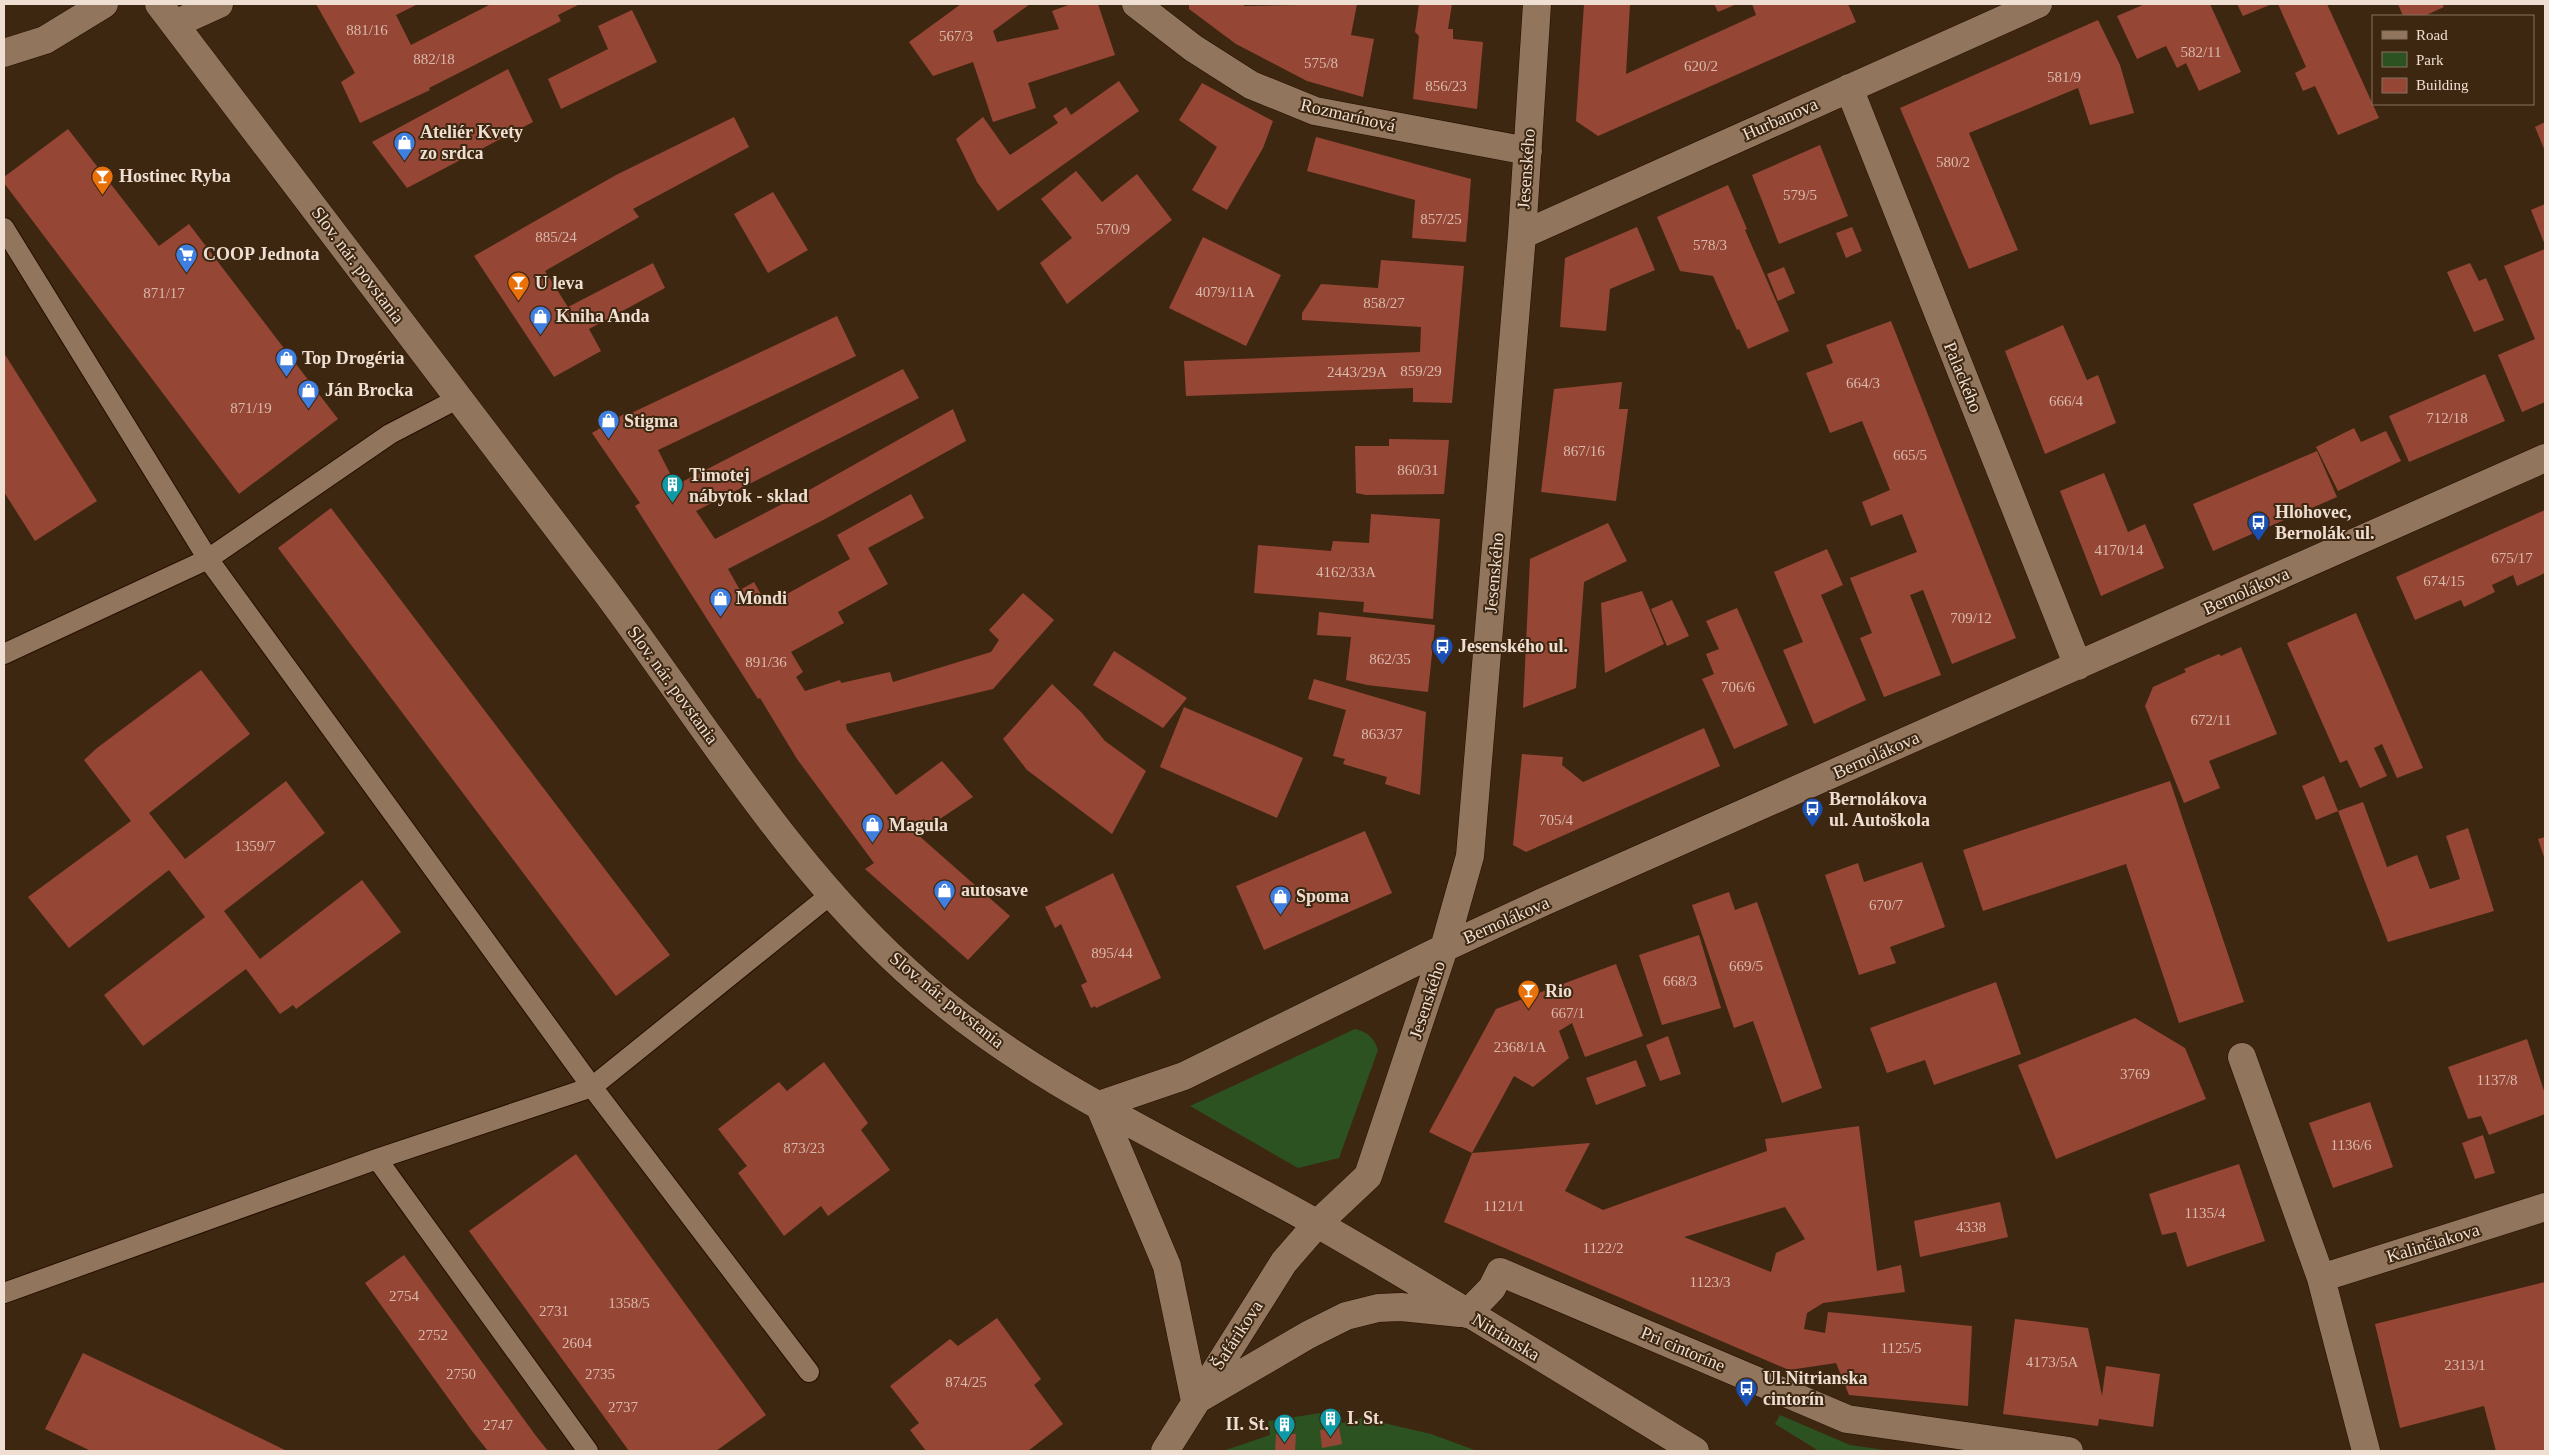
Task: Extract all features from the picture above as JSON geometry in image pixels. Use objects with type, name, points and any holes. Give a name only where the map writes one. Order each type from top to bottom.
[{"type":"street","points":[[4,53],[45,40],[104,4]]},
{"type":"street","points":[[167,14],[219,4]]},
{"type":"street","name":"Rozmarínová","points":[[1136,4],[1193,48],[1252,85],[1315,111],[1528,151]]},
{"type":"street","name":"Jesenského","points":[[1317,1224],[1368,1176],[1444,948],[1470,856],[1522,235],[1538,4]]},
{"type":"street","name":"Hurbanova","points":[[1522,235],[2038,4]]},
{"type":"street","name":"Slov. nár. povstania","points":[[167,14],[606,592],[743,781],[830,895],[920,983],[982,1033],[1074,1091],[1317,1224]]},
{"type":"street","name":"Palackého","points":[[1849,88],[2078,666]]},
{"type":"street","name":"Bernolákova","points":[[1100,1105],[1184,1076],[1444,948],[2545,458]]},
{"type":"street","points":[[2242,1057],[2321,1278],[2366,1451]]},
{"type":"street","points":[[1100,1105],[1167,1266],[1195,1401],[1308,1335],[1346,1316],[1378,1308],[1401,1307],[1467,1314]]},
{"type":"street","name":"Kalinčiakova","points":[[2321,1278],[2545,1207]]},
{"type":"street","name":"Nitrianska","points":[[1317,1224],[1695,1451]]},
{"type":"street","name":"Šafárikova","points":[[1165,1451],[1284,1262],[1317,1224]]},
{"type":"street","name":"Pri cintoríne","points":[[1467,1314],[1492,1288],[1500,1272],[1847,1419],[2069,1451]]},
{"type":"lane","points":[[4,228],[208,559],[592,1087],[808,1372]]},
{"type":"lane","points":[[4,654],[208,559],[390,434],[458,398]]},
{"type":"lane","points":[[4,1293],[377,1159],[592,1087],[830,895]]},
{"type":"lane","points":[[377,1159],[588,1451]]},
{"type":"green space","points":[[1355,1029],[1370,1036],[1378,1050],[1339,1158],[1298,1168],[1190,1106]]},
{"type":"green space","points":[[1340,1410],[1342,1423],[1362,1418],[1431,1434],[1477,1451],[1223,1451],[1270,1435],[1268,1421]]},
{"type":"green space","points":[[1780,1415],[1850,1445],[1891,1451],[1819,1451],[1775,1424]]},
{"type":"building","points":[[316,4],[418,4],[396,15],[411,45],[491,4],[580,4],[558,15],[561,21],[429,88],[430,90],[360,123],[341,82],[355,73]]},
{"type":"building","points":[[961,4],[1030,4],[993,31],[997,42],[1059,29],[1052,11],[1071,4],[1098,4],[1115,55],[1028,83],[1036,108],[993,122],[973,62],[933,76],[909,42]]},
{"type":"building","points":[[1189,4],[1244,4],[1244,6],[1357,4],[1351,35],[1374,39],[1363,97],[1307,81],[1236,44],[1189,9]]},
{"type":"building","points":[[1419,4],[1452,4],[1448,29],[1453,29],[1453,39],[1483,42],[1477,109],[1413,99],[1419,36],[1415,32]]},
{"type":"building","points":[[1584,4],[1630,4],[1626,74],[1756,15],[1752,4],[1848,4],[1856,22],[1598,136],[1576,121]]},
{"type":"building","points":[[1714,4],[1737,4],[1718,12]]},
{"type":"building","points":[[2145,4],[2210,4],[2241,72],[2199,91],[2186,63],[2177,68],[2166,46],[2137,59],[2117,16]]},
{"type":"building","points":[[2237,4],[2272,4],[2243,16]]},
{"type":"building","points":[[2278,4],[2327,4],[2379,118],[2338,135],[2315,86],[2303,91],[2295,73],[2306,67]]},
{"type":"building","points":[[2398,4],[2442,4],[2444,7],[2426,15],[2403,15]]},
{"type":"building","points":[[632,10],[657,62],[561,109],[548,79],[608,49],[598,26]]},
{"type":"building","points":[[2098,20],[2120,65],[2134,113],[2090,125],[2078,88],[1969,133],[2018,250],[1969,269],[1900,108]]},
{"type":"building","points":[[508,69],[533,122],[407,188],[372,142]]},
{"type":"building","points":[[1119,81],[1139,111],[998,211],[977,182],[956,139],[983,117],[1010,155],[1058,123],[1053,116],[1066,107],[1071,115]]},
{"type":"building","points":[[1202,83],[1273,121],[1263,148],[1227,210],[1192,190],[1217,147],[1179,120]]},
{"type":"building","points":[[734,117],[749,147],[633,209],[639,217],[545,271],[568,307],[653,263],[665,288],[589,329],[601,351],[554,377],[474,256],[616,175]]},
{"type":"building","points":[[2545,122],[2545,151],[2535,127]]},
{"type":"building","points":[[68,129],[159,246],[189,224],[338,419],[239,494],[4,183],[4,177]]},
{"type":"building","points":[[1316,137],[1471,179],[1466,242],[1412,238],[1415,200],[1307,171]]},
{"type":"building","points":[[1820,145],[1848,216],[1779,244],[1752,175]]},
{"type":"building","points":[[1076,171],[1102,202],[1137,174],[1172,220],[1067,304],[1040,263],[1072,238],[1041,199]]},
{"type":"building","points":[[1728,185],[1747,229],[1745,230],[1789,331],[1748,349],[1739,329],[1737,330],[1713,276],[1680,271],[1657,217]]},
{"type":"building","points":[[773,192],[808,250],[768,273],[734,214]]},
{"type":"building","points":[[2545,204],[2545,245],[2531,210]]},
{"type":"building","points":[[1637,227],[1655,270],[1610,289],[1606,331],[1560,327],[1565,258]]},
{"type":"building","points":[[1852,227],[1862,251],[1846,258],[1836,233]]},
{"type":"building","points":[[1203,237],[1281,275],[1246,346],[1169,308]]},
{"type":"building","points":[[2545,249],[2545,402],[2522,412],[2498,355],[2535,339],[2504,266]]},
{"type":"building","points":[[1381,260],[1464,266],[1452,403],[1413,402],[1413,388],[1186,396],[1184,361],[1420,352],[1421,327],[1302,320],[1302,313],[1321,284],[1378,288]]},
{"type":"building","points":[[2470,263],[2479,281],[2486,278],[2504,320],[2474,332],[2447,272]]},
{"type":"building","points":[[1784,267],[1795,293],[1778,301],[1767,274]]},
{"type":"building","points":[[837,316],[856,356],[658,450],[676,485],[903,369],[919,398],[696,511],[715,539],[811,489],[953,409],[966,441],[827,518],[728,569],[740,590],[754,582],[767,605],[850,559],[837,535],[911,494],[924,518],[868,548],[888,584],[838,612],[844,623],[791,652],[803,672],[796,677],[805,691],[840,680],[841,683],[890,672],[893,682],[991,652],[999,640],[989,630],[1023,593],[1054,620],[993,689],[846,724],[847,730],[896,795],[942,761],[973,797],[917,834],[1010,916],[968,960],[865,869],[874,863],[797,759],[760,698],[758,699],[635,506],[640,503],[592,433],[624,414],[625,416]]},
{"type":"building","points":[[1891,321],[2016,638],[1952,664],[1923,590],[1910,595],[1941,675],[1884,697],[1860,638],[1872,633],[1850,578],[1917,552],[1902,514],[1871,526],[1862,502],[1890,490],[1862,421],[1830,433],[1806,373],[1833,363],[1826,345]]},
{"type":"building","points":[[2063,325],[2087,380],[2098,375],[2116,423],[2045,454],[2005,351]]},
{"type":"building","points":[[4,353],[97,501],[35,541],[4,492]]},
{"type":"building","points":[[2485,374],[2505,421],[2409,462],[2389,416]]},
{"type":"building","points":[[1622,382],[1619,409],[1628,409],[1616,501],[1541,492],[1554,389]]},
{"type":"building","points":[[2354,428],[2361,442],[2386,431],[2401,461],[2338,491],[2316,447]]},
{"type":"building","points":[[1389,439],[1449,440],[1444,494],[1366,495],[1356,493],[1355,446],[1389,446]]},
{"type":"building","points":[[2317,451],[2337,497],[2213,551],[2193,504]]},
{"type":"building","points":[[2104,473],[2128,532],[2145,524],[2164,568],[2101,596],[2060,491]]},
{"type":"building","points":[[331,508],[670,955],[616,996],[278,548]]},
{"type":"building","points":[[2545,510],[2545,573],[2517,586],[2513,575],[2492,585],[2495,592],[2464,607],[2461,600],[2415,620],[2396,577]]},
{"type":"building","points":[[1371,514],[1440,519],[1433,619],[1363,612],[1364,602],[1254,593],[1258,545],[1331,551],[1333,541],[1369,543]]},
{"type":"building","points":[[1608,523],[1627,561],[1584,582],[1576,688],[1523,708],[1530,559]]},
{"type":"building","points":[[1827,549],[1843,585],[1821,595],[1866,700],[1814,724],[1783,650],[1803,642],[1774,572]]},
{"type":"building","points":[[1642,591],[1664,644],[1605,673],[1601,603]]},
{"type":"building","points":[[1672,600],[1689,636],[1667,646],[1651,609]]},
{"type":"building","points":[[1737,608],[1788,725],[1734,749],[1702,679],[1714,674],[1706,654],[1719,649],[1706,621]]},
{"type":"building","points":[[1319,612],[1435,625],[1428,692],[1367,685],[1346,680],[1351,637],[1317,635]]},
{"type":"building","points":[[2356,613],[2423,768],[2397,778],[2382,744],[2374,748],[2387,776],[2360,788],[2347,760],[2340,763],[2287,643]]},
{"type":"building","points":[[2241,647],[2277,734],[2209,761],[2220,788],[2184,803],[2145,706],[2153,687],[2186,672],[2184,669]]},
{"type":"building","points":[[1114,651],[1187,698],[1163,728],[1093,685]]},
{"type":"building","points":[[201,670],[250,734],[149,813],[185,859],[286,781],[325,833],[224,911],[260,959],[362,880],[401,932],[296,1009],[293,1005],[280,1014],[246,969],[143,1046],[104,995],[205,917],[169,870],[69,948],[28,897],[131,821],[84,760],[97,748]]},
{"type":"building","points":[[1314,679],[1426,712],[1420,795],[1385,784],[1387,777],[1343,764],[1345,759],[1333,756],[1346,710],[1308,699]]},
{"type":"building","points":[[1052,684],[1082,713],[1105,741],[1146,771],[1112,834],[1027,770],[1003,739]]},
{"type":"building","points":[[1184,707],[1303,758],[1277,818],[1160,767]]},
{"type":"building","points":[[1704,728],[1720,766],[1526,852],[1513,845],[1522,754],[1563,757],[1562,765],[1583,782]]},
{"type":"building","points":[[2324,776],[2338,811],[2316,820],[2302,786]]},
{"type":"building","points":[[2170,781],[2244,1002],[2179,1023],[2126,864],[1983,911],[1963,850]]},
{"type":"building","points":[[2363,802],[2387,867],[2417,855],[2430,889],[2460,879],[2446,836],[2468,828],[2494,911],[2388,942],[2338,811]]},
{"type":"building","points":[[1365,831],[1392,893],[1264,950],[1236,886]]},
{"type":"building","points":[[2545,837],[2545,860],[2538,839]]},
{"type":"building","points":[[1922,862],[1945,927],[1890,947],[1896,963],[1859,975],[1825,875],[1858,863],[1864,882]]},
{"type":"building","points":[[1113,873],[1161,978],[1096,1008],[1095,1006],[1091,1008],[1081,985],[1087,982],[1061,924],[1055,928],[1045,907]]},
{"type":"building","points":[[1729,892],[1735,910],[1757,902],[1822,1088],[1782,1103],[1753,1021],[1734,1028],[1692,905]]},
{"type":"building","points":[[1699,935],[1721,1008],[1662,1025],[1639,955]]},
{"type":"building","points":[[1616,964],[1643,1036],[1585,1057],[1572,1023],[1559,1031],[1569,1058],[1533,1087],[1514,1076],[1472,1153],[1429,1132],[1496,1009]]},
{"type":"building","points":[[1996,982],[2021,1054],[1934,1085],[1925,1060],[1887,1073],[1870,1028]]},
{"type":"building","points":[[2135,1018],[2185,1048],[2206,1099],[2056,1159],[2018,1065]]},
{"type":"building","points":[[1668,1036],[1681,1074],[1660,1081],[1646,1045]]},
{"type":"building","points":[[2527,1039],[2545,1094],[2545,1114],[2489,1135],[2481,1116],[2468,1119],[2448,1067]]},
{"type":"building","points":[[1636,1060],[1646,1086],[1596,1105],[1586,1078]]},
{"type":"building","points":[[824,1062],[868,1123],[861,1130],[890,1170],[828,1216],[821,1206],[784,1236],[738,1173],[747,1166],[718,1129],[779,1082],[787,1091]]},
{"type":"building","points":[[2370,1102],[2393,1167],[2333,1188],[2309,1123]]},
{"type":"building","points":[[1859,1126],[1877,1271],[1901,1265],[1905,1292],[1823,1303],[1807,1313],[1804,1329],[1825,1333],[1828,1312],[1972,1326],[1968,1406],[1849,1395],[1836,1363],[1789,1370],[1444,1222],[1472,1153],[1590,1143],[1565,1191],[1603,1210],[1767,1151],[1765,1139]],"holes":[[[1785,1207],[1805,1239],[1776,1253],[1771,1272],[1684,1237]]]},
{"type":"building","points":[[2483,1135],[2495,1173],[2475,1179],[2462,1143]]},
{"type":"building","points":[[576,1154],[766,1415],[716,1451],[629,1451],[469,1231]]},
{"type":"building","points":[[2239,1164],[2265,1241],[2187,1267],[2176,1232],[2162,1235],[2149,1194]]},
{"type":"building","points":[[2000,1202],[2008,1237],[1920,1257],[1914,1221]]},
{"type":"building","points":[[404,1255],[548,1451],[488,1451],[472,1431],[365,1283]]},
{"type":"building","points":[[2545,1282],[2545,1451],[2496,1451],[2484,1406],[2400,1428],[2375,1324]]},
{"type":"building","points":[[997,1318],[1041,1379],[1034,1385],[1063,1424],[1028,1451],[926,1451],[910,1430],[919,1423],[890,1386],[950,1339],[958,1346]]},
{"type":"building","points":[[2015,1319],[2088,1328],[2102,1396],[2106,1366],[2160,1374],[2153,1427],[2099,1419],[2098,1426],[2003,1414]]},
{"type":"building","points":[[83,1353],[287,1451],[89,1450],[45,1429]]},
{"type":"building","name":"I. St.","points":[[1339,1427],[1342,1444],[1322,1448],[1320,1430]]},
{"type":"building","name":"II. St.","points":[[1276,1434],[1296,1434],[1295,1451],[1275,1451]]},
{"type":"place","name":"Ateliér Kvety zo srdca","points":[[404,161]]},
{"type":"place","name":"Hostinec Ryba","points":[[103,195]]},
{"type":"place","name":"COOP Jednota","points":[[187,273]]},
{"type":"place","name":"U leva","points":[[519,302]]},
{"type":"place","name":"Kniha Anda","points":[[540,335]]},
{"type":"place","name":"Top Drogéria","points":[[286,377]]},
{"type":"place","name":"Ján Brocka","points":[[309,409]]},
{"type":"place","name":"Stigma","points":[[608,440]]},
{"type":"place","name":"Timotej nábytok - sklad","points":[[673,504]]},
{"type":"place","name":"Hlohovec, Bernolák. ul.","points":[[2259,541]]},
{"type":"place","name":"Mondi","points":[[720,617]]},
{"type":"place","name":"Jesenského ul.","points":[[1442,665]]},
{"type":"place","name":"Bernolákova ul. Autoškola","points":[[1813,828]]},
{"type":"place","name":"Magula","points":[[873,844]]},
{"type":"place","name":"autosave","points":[[945,909]]},
{"type":"place","name":"Spoma","points":[[1280,915]]},
{"type":"place","name":"Rio","points":[[1529,1010]]},
{"type":"place","name":"Ul.Nitrianska cintorín","points":[[1747,1407]]},
{"type":"place","name":"I. St.","points":[[1331,1437]]},
{"type":"place","name":"II. St.","points":[[1285,1443]]}]
